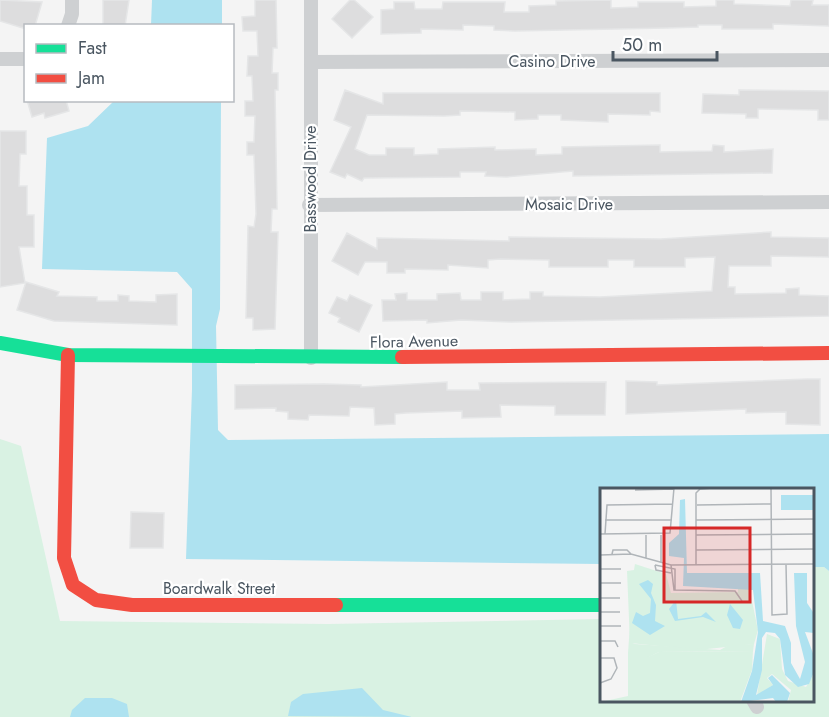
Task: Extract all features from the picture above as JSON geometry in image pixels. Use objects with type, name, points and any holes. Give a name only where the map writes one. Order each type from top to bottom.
[{"type":"street","points":[[69,24],[72,14],[72,0]]},
{"type":"street","name":"Basswood Drive","points":[[311,0],[309,205],[311,358]]},
{"type":"street","points":[[0,59],[24,59]]},
{"type":"street","name":"Casino Drive","points":[[311,62],[829,60]]},
{"type":"street","name":"Mosaic Drive","points":[[309,205],[829,202]]},
{"type":"street","name":"Flora Avenue","points":[[0,343],[68,355],[311,358],[829,353]]},
{"type":"street","name":"Boardwalk Street","points":[[68,355],[64,558],[73,585],[96,600],[132,605],[600,605]]},
{"type":"green space","points":[[0,439],[21,446],[60,621],[328,624],[600,619],[600,702],[814,702],[814,567],[824,567],[829,571],[829,717],[0,717]]},
{"type":"water","points":[[152,0],[222,0],[222,24],[151,24]]},
{"type":"water","points":[[113,102],[221,102],[220,309],[216,326],[218,430],[228,440],[829,434],[829,571],[824,567],[814,567],[814,488],[600,488],[600,564],[186,559],[192,389],[192,289],[177,272],[42,269],[47,138],[88,126]]},
{"type":"water","points":[[362,688],[383,710],[412,717],[288,716],[291,702],[303,694]]},
{"type":"water","points":[[85,698],[112,698],[127,704],[129,717],[70,717],[72,710]]},
{"type":"building","points":[[0,0],[42,2],[36,24],[24,24],[24,28],[0,21]]},
{"type":"building","points":[[103,0],[129,0],[125,24],[103,24]]},
{"type":"building","points":[[255,0],[276,0],[277,48],[273,48],[272,73],[278,73],[278,90],[275,90],[277,209],[272,209],[271,232],[278,232],[275,329],[253,330],[253,318],[246,318],[248,226],[254,227],[256,214],[254,155],[247,155],[247,142],[254,142],[255,116],[245,116],[245,101],[253,101],[252,76],[247,76],[248,56],[258,56],[257,31],[243,31],[242,17],[255,16]]},
{"type":"building","points":[[350,0],[354,0],[373,17],[352,38],[332,19]]},
{"type":"building","points":[[611,0],[611,8],[638,7],[638,2],[684,2],[684,7],[716,6],[716,0],[734,0],[734,4],[790,6],[791,0],[813,0],[812,5],[829,5],[829,26],[773,24],[773,29],[722,29],[722,25],[698,25],[698,27],[515,31],[494,30],[494,26],[463,25],[463,30],[421,29],[421,33],[381,34],[381,10],[394,9],[394,2],[414,2],[415,9],[442,9],[443,2],[505,2],[504,12],[529,12],[529,6],[556,5],[556,1]]},
{"type":"building","points":[[345,90],[383,104],[383,93],[660,93],[660,112],[650,111],[650,115],[608,114],[608,122],[561,120],[561,115],[538,115],[538,119],[515,120],[515,112],[460,111],[460,115],[444,116],[367,115],[355,149],[369,155],[386,155],[386,148],[414,148],[414,155],[438,154],[438,149],[495,147],[495,150],[536,149],[536,155],[562,154],[562,147],[660,145],[660,152],[712,151],[713,145],[724,146],[724,152],[773,149],[772,173],[573,176],[573,171],[506,177],[485,176],[486,172],[460,172],[460,177],[364,178],[362,181],[347,174],[345,178],[330,172],[351,127],[334,120]]},
{"type":"building","points":[[739,90],[829,91],[829,120],[818,120],[818,110],[758,109],[758,118],[746,118],[746,114],[702,113],[703,94],[739,95]]},
{"type":"building","points":[[28,102],[67,102],[69,111],[45,118],[44,113],[32,117]]},
{"type":"building","points":[[0,131],[26,131],[26,154],[20,154],[19,186],[27,186],[27,215],[34,215],[34,247],[19,247],[25,283],[0,287]]},
{"type":"building","points":[[771,232],[771,237],[829,238],[829,257],[771,256],[771,266],[729,266],[728,287],[735,287],[735,294],[786,293],[786,289],[799,288],[799,295],[829,296],[829,316],[511,322],[461,320],[427,323],[427,320],[383,321],[382,300],[396,300],[395,294],[407,293],[407,300],[437,300],[437,294],[460,293],[461,300],[481,300],[481,292],[503,292],[503,300],[530,299],[530,292],[543,292],[543,296],[600,297],[712,291],[715,257],[685,258],[685,267],[634,267],[634,260],[608,260],[608,267],[549,267],[549,260],[501,259],[488,260],[488,268],[448,265],[448,270],[405,269],[405,273],[387,273],[387,262],[365,262],[358,275],[332,261],[347,233],[377,249],[377,238],[509,241],[509,237],[661,239]]},
{"type":"building","points":[[26,282],[59,292],[57,296],[97,297],[97,301],[118,301],[118,295],[129,296],[129,301],[156,302],[156,295],[177,294],[177,325],[54,321],[17,310]]},
{"type":"building","points":[[350,295],[372,305],[359,332],[338,322],[340,318],[329,313],[337,297],[347,301]]},
{"type":"building","points":[[820,379],[820,425],[786,424],[786,412],[746,413],[746,409],[626,414],[626,381],[657,382],[657,385]]},
{"type":"building","points":[[447,382],[447,390],[480,390],[479,383],[606,382],[605,415],[555,415],[555,406],[500,405],[501,417],[462,418],[462,411],[406,413],[395,414],[395,424],[375,425],[374,408],[350,407],[349,416],[309,415],[308,420],[288,419],[288,412],[276,411],[276,408],[235,409],[235,385],[324,384],[361,385],[361,387]]},
{"type":"building","points":[[131,512],[164,513],[163,548],[130,548]]},
{"type":"traffic: fast","points":[[0,343],[68,355],[402,357]]},
{"type":"traffic: fast","points":[[336,605],[600,605]]},
{"type":"traffic: jam","points":[[402,357],[829,353]]},
{"type":"traffic: jam","points":[[68,355],[64,558],[73,585],[96,600],[132,605],[336,605]]}]
